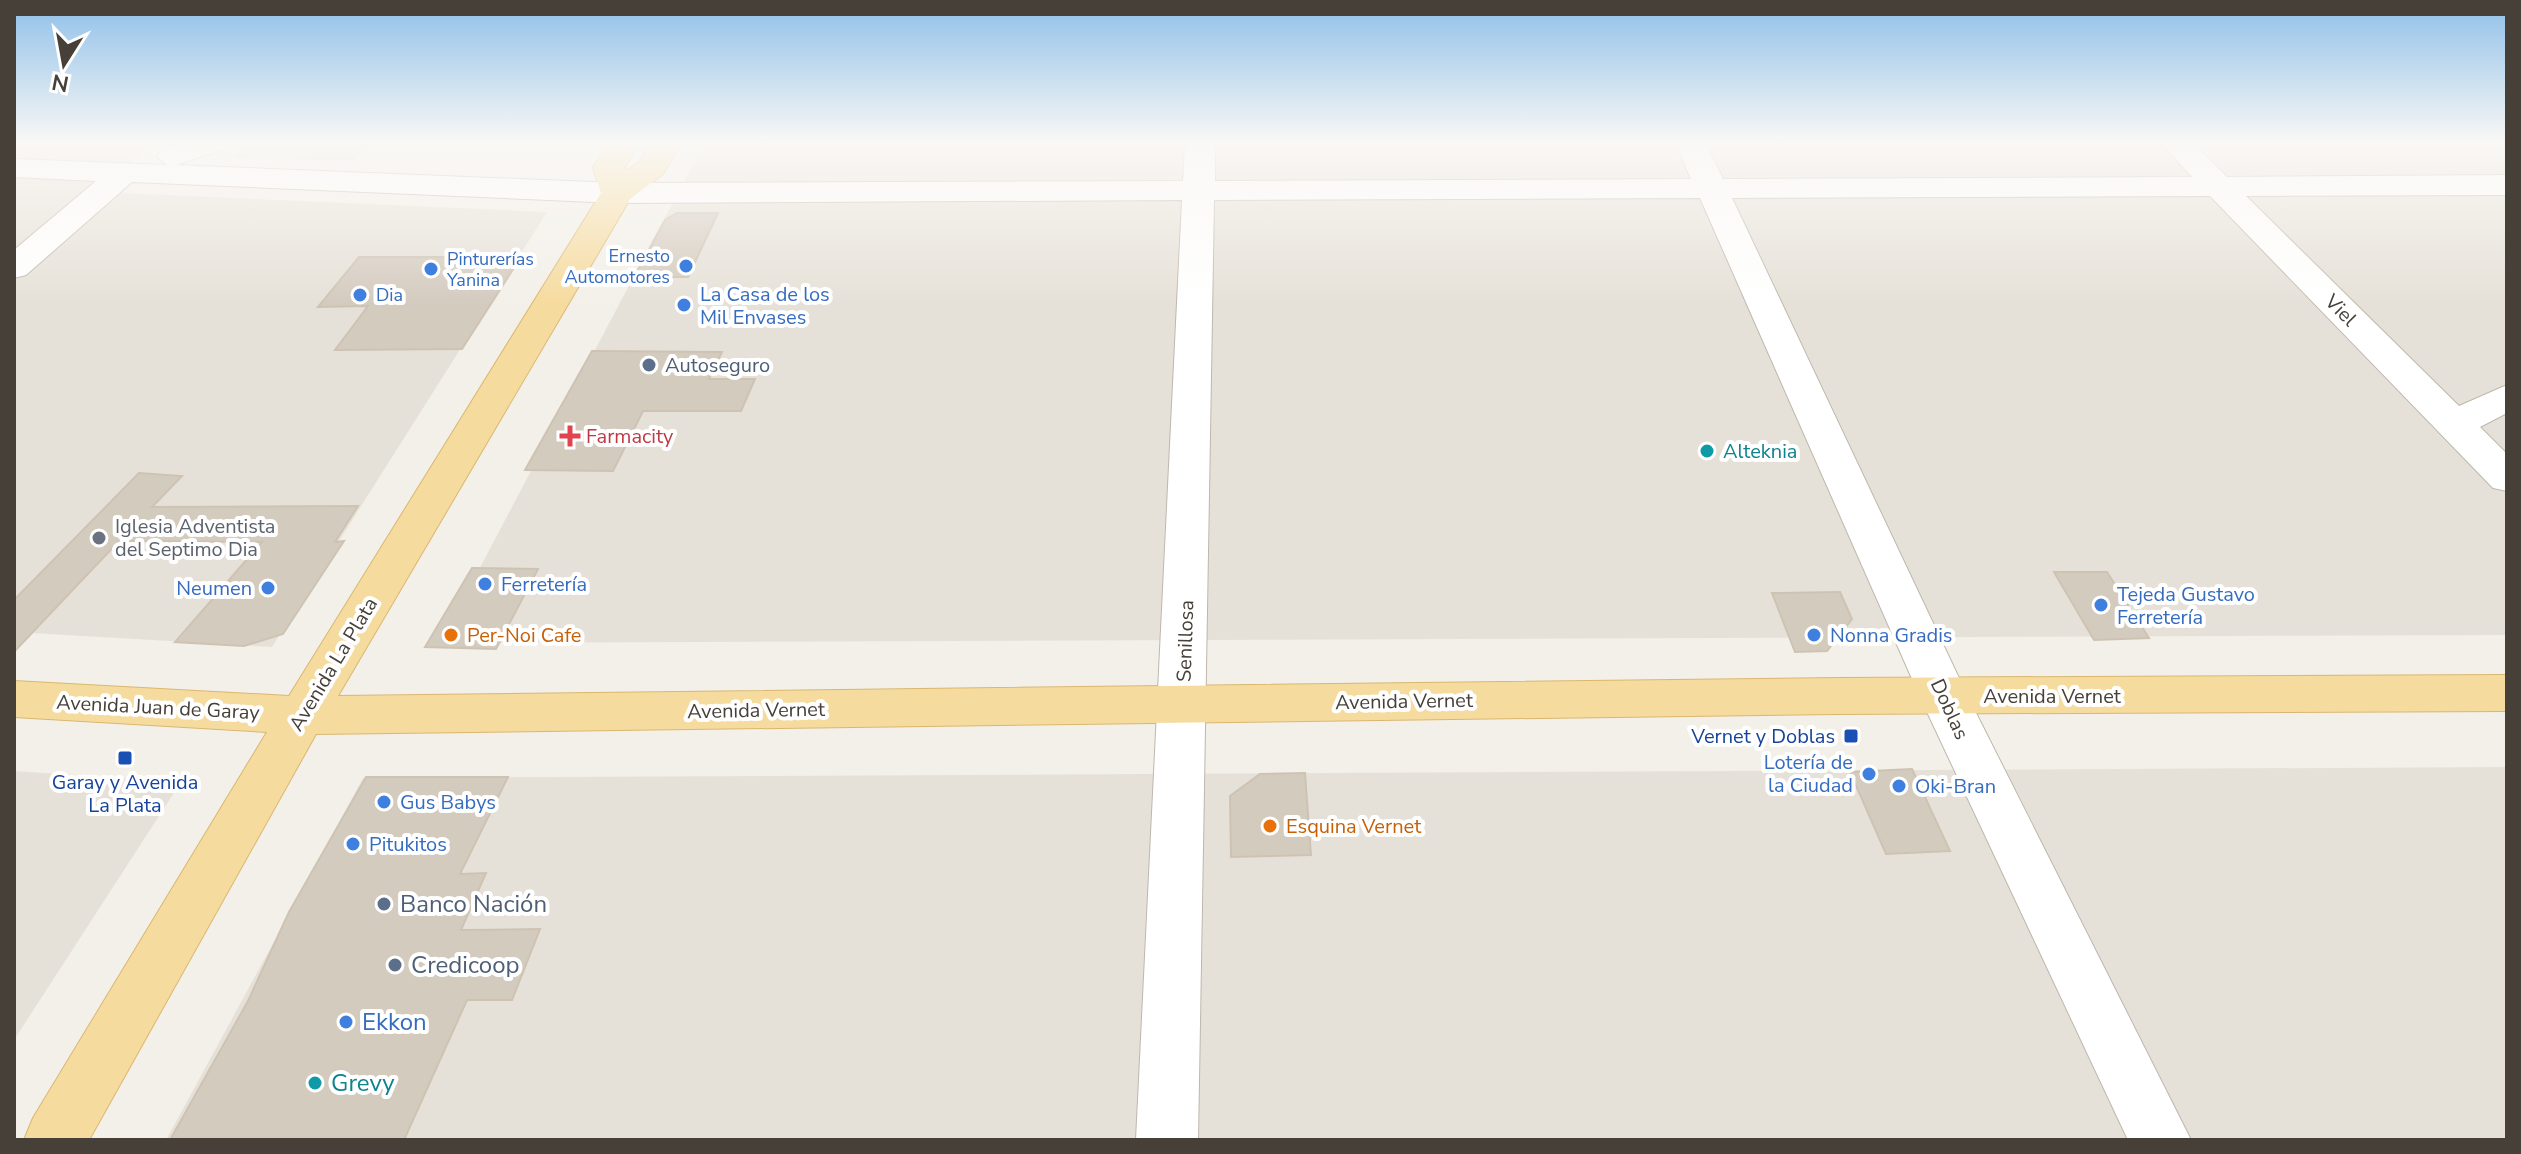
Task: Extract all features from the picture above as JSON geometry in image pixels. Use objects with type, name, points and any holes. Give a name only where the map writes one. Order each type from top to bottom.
[{"type":"main road","name":"Avenida La Plata","points":[[55,1140],[302,715],[615,196]]},
{"type":"main road","name":"Avenida Vernet","points":[[302,715],[2507,693]]},
{"type":"main road","name":"Avenida Juan de Garay","points":[[14,699],[302,715]]},
{"type":"street","points":[[14,268],[113,196]]},
{"type":"street","name":"Senillosa","points":[[1167,1140],[1198,196]]},
{"type":"street","name":"Doblas","points":[[1717,196],[1944,697],[2160,1140]]},
{"type":"street","name":"Viel","points":[[2228,196],[2507,478]]},
{"type":"street","points":[[2453,425],[2507,397]]},
{"type":"shaded area","points":[[14,196],[184,196],[547,212],[272,647],[14,632]]},
{"type":"shaded area","points":[[677,196],[2507,196],[2507,635],[440,643]]},
{"type":"shaded area","points":[[2507,767],[2507,1140],[166,1140],[363,778]]},
{"type":"shaded area","points":[[14,771],[181,782],[14,1040]]},
{"type":"building","points":[[677,213],[718,213],[688,277],[634,277],[665,220]]},
{"type":"building","points":[[359,257],[521,257],[462,349],[335,350],[368,306],[318,307]]},
{"type":"building","points":[[592,351],[722,352],[709,379],[755,379],[741,411],[643,411],[613,471],[525,470]]},
{"type":"building","points":[[139,473],[182,476],[152,507],[358,506],[335,542],[344,541],[283,634],[244,646],[175,642],[262,542],[119,541],[14,652],[14,600]]},
{"type":"building","points":[[472,568],[538,569],[496,649],[425,647]]},
{"type":"building","name":"Tejeda Gustavo Ferretería","points":[[2054,572],[2107,572],[2149,638],[2094,640]]},
{"type":"building","name":"Nonna Gradis","points":[[1840,592],[1852,619],[1827,651],[1795,652],[1772,593]]},
{"type":"building","points":[[1912,769],[1950,851],[1886,854],[1850,772]]},
{"type":"building","name":"Esquina Vernet","points":[[1305,773],[1311,855],[1231,857],[1230,796],[1260,774]]},
{"type":"building","points":[[366,777],[508,777],[460,874],[486,873],[461,930],[540,929],[512,1000],[467,1000],[404,1140],[170,1140],[248,1001],[289,912]]},
{"type":"place","name":"Ernesto Automotores","points":[[686,266]]},
{"type":"place","name":"Pinturerías Yanina","points":[[431,269]]},
{"type":"place","name":"Dia","points":[[360,295]]},
{"type":"place","name":"La Casa de los Mil Envases","points":[[684,305]]},
{"type":"place","name":"Autoseguro","points":[[649,365]]},
{"type":"place","name":"Farmacity","points":[[570,436]]},
{"type":"place","name":"Alteknia","points":[[1707,451]]},
{"type":"place","name":"Iglesia Adventista del Septimo Dia","points":[[99,538]]},
{"type":"place","name":"Ferretería","points":[[485,584]]},
{"type":"place","name":"Neumen","points":[[268,588]]},
{"type":"place","name":"Tejeda Gustavo Ferretería","points":[[2101,605]]},
{"type":"place","name":"Per-Noi Cafe","points":[[451,635]]},
{"type":"place","name":"Nonna Gradis","points":[[1814,635]]},
{"type":"place","name":"Vernet y Doblas","points":[[1851,736]]},
{"type":"place","name":"Garay y Avenida La Plata","points":[[125,758]]},
{"type":"place","name":"Lotería de la Ciudad","points":[[1869,774]]},
{"type":"place","name":"Oki-Bran","points":[[1899,786]]},
{"type":"place","name":"Gus Babys","points":[[384,802]]},
{"type":"place","name":"Esquina Vernet","points":[[1270,826]]},
{"type":"place","name":"Pitukitos","points":[[353,844]]},
{"type":"place","name":"Banco Nación","points":[[384,904]]},
{"type":"place","name":"Credicoop","points":[[395,965]]},
{"type":"place","name":"Ekkon","points":[[346,1022]]},
{"type":"place","name":"Grevy","points":[[315,1083]]}]
